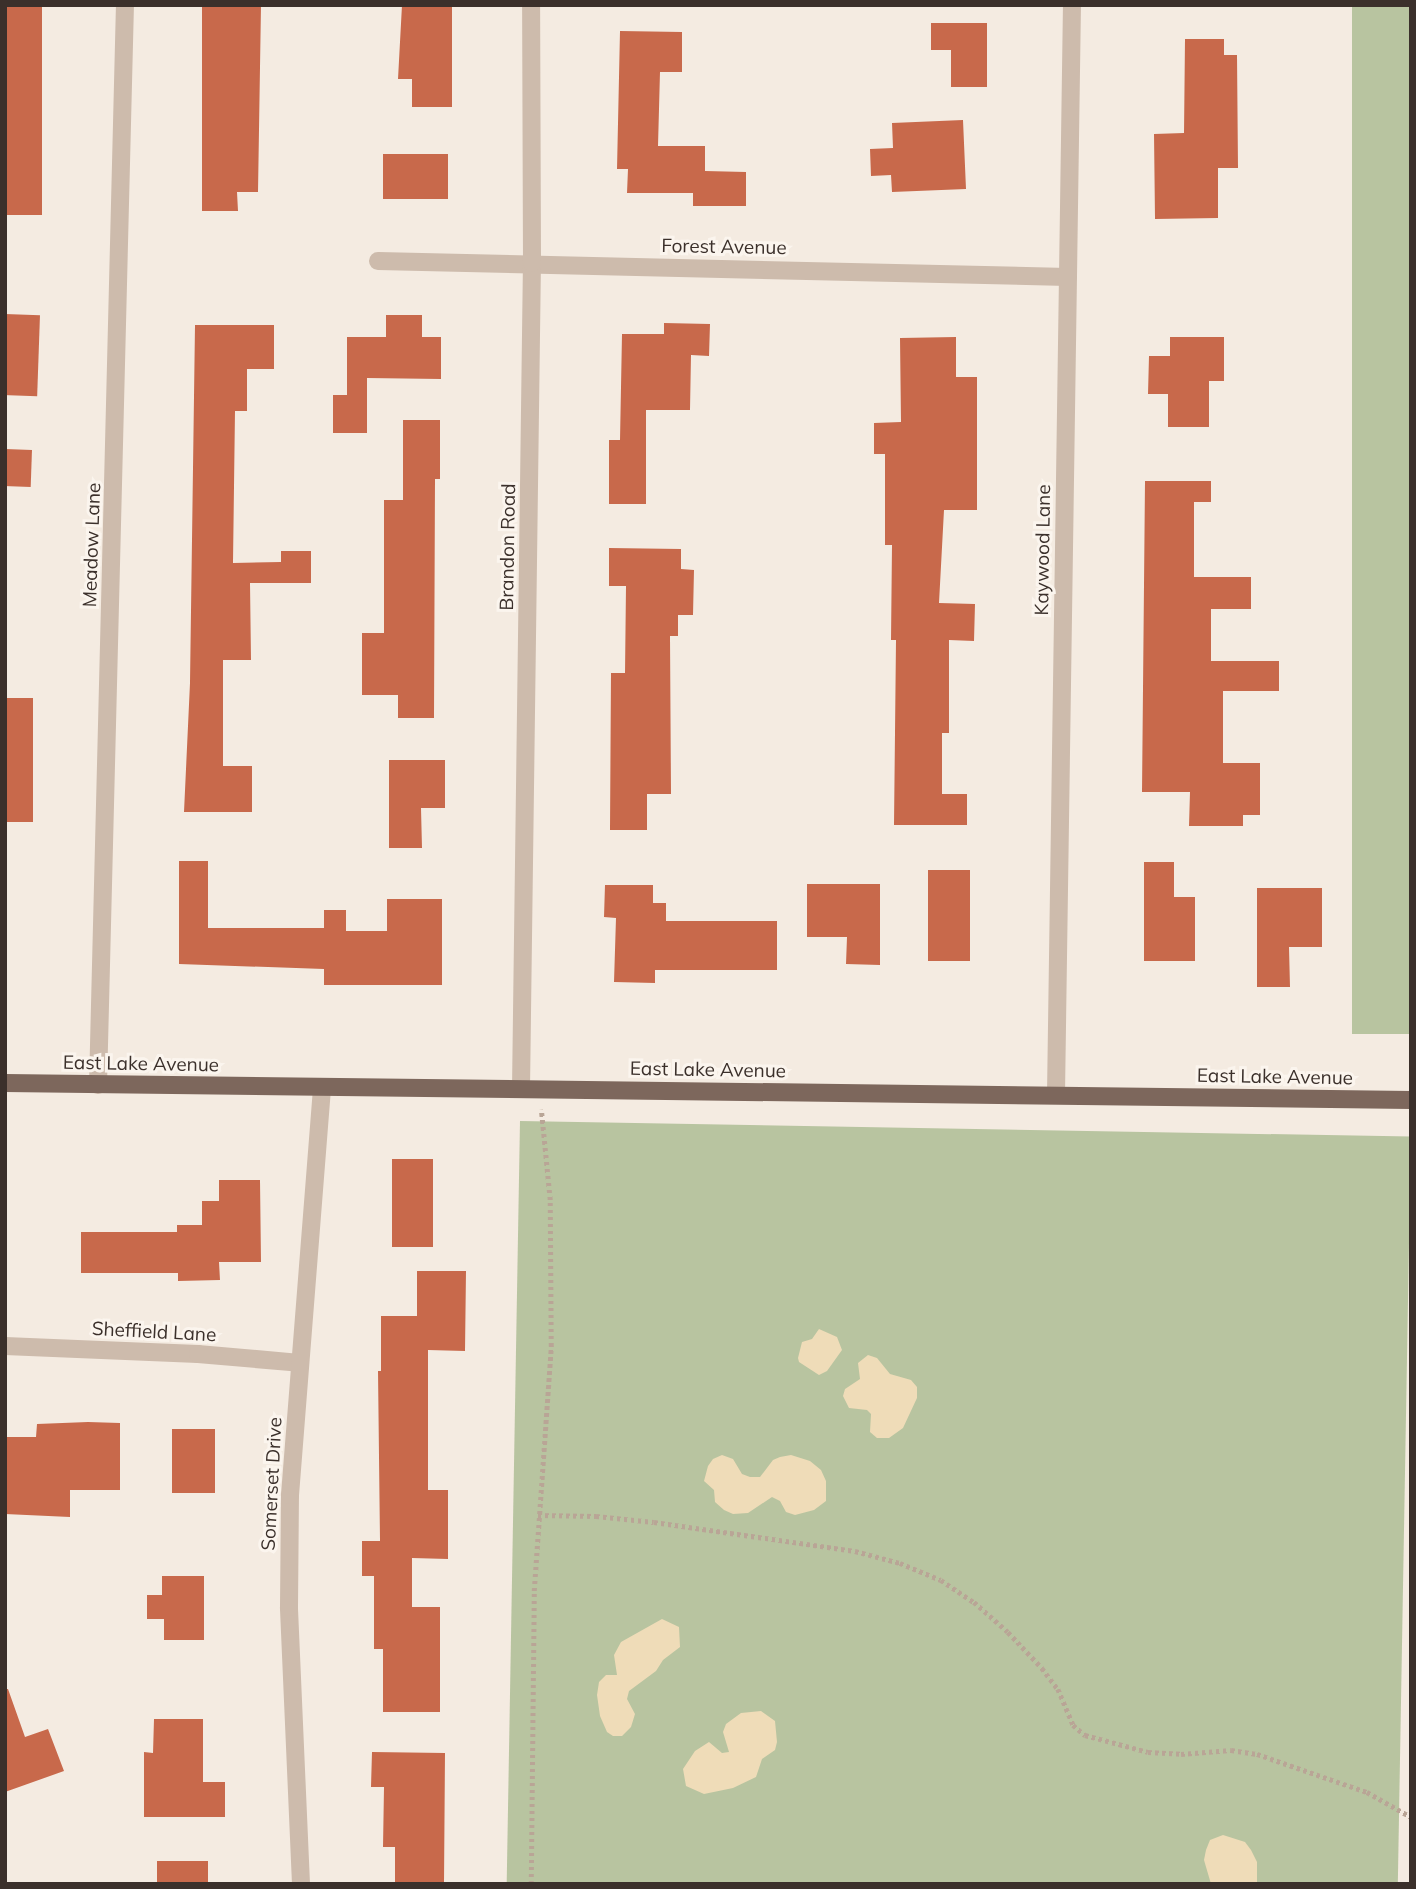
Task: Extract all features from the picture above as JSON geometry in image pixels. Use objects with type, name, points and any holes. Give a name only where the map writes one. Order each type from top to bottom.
[{"type":"main road","name":"East Lake Avenue","points":[[5,1083],[1411,1100]]},
{"type":"street","name":"Meadow Lane","points":[[98,1085],[125,5]]},
{"type":"street","name":"Brandon Road","points":[[530,1089],[531,5]]},
{"type":"street","name":"Kaywood Lane","points":[[1056,1094],[1072,5]]},
{"type":"street","name":"Forest Avenue","points":[[378,261],[1068,276]]},
{"type":"street","name":"Somerset Drive","points":[[300,1884],[289,1607],[290,1495],[322,1087]]},
{"type":"street","name":"Sheffield Lane","points":[[5,1346],[198,1354],[300,1363]]},
{"type":"path","points":[[530,1089],[550,1200],[551,1346],[534,1591],[531,1884]]},
{"type":"path","points":[[538,1515],[596,1516],[654,1522],[855,1551],[900,1563],[941,1580],[974,1602],[1008,1632],[1058,1689],[1073,1725],[1085,1735],[1148,1752],[1231,1751],[1257,1754],[1367,1792],[1411,1817]]},
{"type":"green space","points":[[1352,5],[1411,5],[1411,1034],[1352,1034]]},
{"type":"green space","points":[[520,1121],[1411,1137],[1398,1884],[507,1884]]},
{"type":"sand","points":[[819,1329],[837,1337],[842,1350],[827,1371],[819,1375],[799,1362],[798,1358],[802,1342],[812,1339]]},
{"type":"sand","points":[[868,1355],[877,1358],[890,1374],[911,1380],[917,1387],[917,1398],[903,1428],[889,1438],[877,1438],[870,1432],[871,1414],[867,1410],[849,1408],[843,1396],[845,1389],[860,1379],[858,1363]]},
{"type":"sand","points":[[722,1455],[733,1459],[742,1474],[750,1477],[760,1477],[773,1460],[780,1457],[791,1455],[810,1461],[821,1470],[826,1481],[826,1501],[814,1510],[795,1515],[786,1512],[780,1501],[772,1497],[748,1513],[733,1514],[715,1502],[714,1490],[704,1481],[708,1466],[713,1459]]},
{"type":"sand","points":[[662,1619],[679,1627],[680,1647],[663,1660],[656,1671],[629,1691],[627,1699],[635,1714],[631,1727],[622,1736],[613,1736],[607,1732],[600,1716],[597,1695],[599,1682],[606,1675],[617,1675],[614,1655],[621,1642]]},
{"type":"sand","points":[[761,1711],[775,1721],[777,1742],[775,1750],[762,1759],[756,1777],[733,1788],[704,1794],[686,1786],[683,1769],[695,1751],[709,1742],[722,1753],[729,1752],[723,1732],[726,1724],[741,1713]]},
{"type":"sand","points":[[1223,1835],[1245,1842],[1251,1850],[1257,1862],[1257,1884],[1211,1884],[1204,1860],[1206,1850],[1210,1840]]},
{"type":"building","points":[[5,5],[42,5],[42,215],[5,215]]},
{"type":"building","points":[[202,5],[261,5],[258,192],[237,192],[238,211],[202,211]]},
{"type":"building","points":[[402,5],[452,5],[452,107],[412,107],[412,79],[398,79]]},
{"type":"building","points":[[931,23],[987,23],[987,87],[951,87],[951,50],[931,50]]},
{"type":"building","points":[[620,31],[682,32],[682,72],[660,72],[658,146],[705,146],[705,171],[746,172],[746,206],[693,206],[693,193],[627,193],[628,169],[617,169]]},
{"type":"building","points":[[1185,39],[1224,39],[1224,55],[1237,55],[1238,168],[1218,168],[1218,218],[1155,219],[1154,134],[1184,133]]},
{"type":"building","points":[[963,120],[966,189],[892,192],[891,175],[871,176],[870,149],[893,148],[892,123]]},
{"type":"building","points":[[383,154],[448,154],[448,199],[383,199]]},
{"type":"building","points":[[5,314],[40,315],[37,396],[5,395]]},
{"type":"building","points":[[386,315],[422,315],[422,337],[441,337],[441,379],[367,378],[367,433],[333,433],[333,395],[347,395],[347,337],[386,337]]},
{"type":"building","points":[[664,323],[710,324],[709,356],[691,355],[690,410],[646,410],[646,504],[609,504],[609,440],[620,440],[622,334],[664,334]]},
{"type":"building","points":[[195,325],[274,325],[274,369],[247,369],[247,411],[235,411],[233,563],[281,562],[281,551],[311,551],[311,583],[250,583],[251,660],[223,660],[223,766],[252,766],[252,812],[184,812],[190,683]]},
{"type":"building","points":[[956,337],[956,377],[977,377],[977,510],[944,510],[939,603],[975,604],[974,641],[949,640],[949,733],[942,733],[942,794],[967,794],[967,825],[894,825],[896,640],[891,640],[892,545],[885,545],[885,454],[874,454],[874,423],[901,422],[900,338]]},
{"type":"building","points":[[1170,337],[1224,337],[1224,381],[1209,381],[1209,427],[1168,427],[1168,394],[1148,394],[1149,356],[1170,356]]},
{"type":"building","points":[[403,420],[440,420],[440,479],[435,479],[434,718],[398,718],[398,695],[362,695],[362,633],[384,633],[384,500],[403,500]]},
{"type":"building","points":[[5,449],[32,450],[31,487],[5,486]]},
{"type":"building","points":[[1145,481],[1211,481],[1211,502],[1194,502],[1194,577],[1251,577],[1251,609],[1211,609],[1211,661],[1279,661],[1279,691],[1223,691],[1223,763],[1260,763],[1260,815],[1243,815],[1243,826],[1189,826],[1190,792],[1142,792]]},
{"type":"building","points":[[609,548],[681,549],[681,569],[694,570],[693,615],[678,615],[678,636],[670,636],[671,794],[647,794],[647,830],[610,830],[611,673],[625,673],[626,586],[609,586]]},
{"type":"building","points":[[5,698],[33,698],[33,822],[5,822]]},
{"type":"building","points":[[389,760],[445,760],[445,808],[421,808],[422,848],[389,848]]},
{"type":"building","points":[[179,861],[208,861],[208,928],[324,928],[324,910],[346,910],[346,931],[387,931],[387,899],[442,899],[442,985],[324,985],[324,969],[179,964]]},
{"type":"building","points":[[1144,862],[1174,862],[1174,897],[1195,897],[1195,961],[1144,961]]},
{"type":"building","points":[[928,870],[970,870],[970,961],[928,961]]},
{"type":"building","points":[[807,884],[880,884],[880,965],[846,964],[847,937],[807,937]]},
{"type":"building","points":[[605,885],[653,885],[653,903],[666,903],[666,921],[777,921],[777,970],[655,970],[655,983],[614,982],[616,918],[604,917]]},
{"type":"building","points":[[1257,888],[1322,888],[1322,947],[1289,947],[1290,987],[1257,987]]},
{"type":"building","points":[[392,1159],[433,1159],[433,1247],[392,1247]]},
{"type":"building","points":[[219,1180],[260,1180],[261,1262],[219,1262],[220,1280],[178,1281],[178,1273],[81,1273],[81,1232],[177,1232],[177,1225],[202,1225],[202,1201],[219,1201]]},
{"type":"building","points":[[417,1271],[466,1271],[465,1351],[428,1350],[428,1490],[448,1490],[448,1559],[412,1558],[412,1607],[440,1607],[440,1712],[383,1712],[383,1649],[374,1649],[374,1576],[362,1576],[362,1541],[380,1541],[378,1371],[381,1371],[381,1316],[417,1316]]},
{"type":"building","points":[[120,1423],[120,1490],[70,1490],[70,1517],[5,1514],[5,1437],[36,1437],[37,1424]]},
{"type":"building","points":[[172,1429],[215,1429],[215,1493],[172,1493]]},
{"type":"building","points":[[162,1576],[204,1576],[204,1640],[164,1640],[164,1619],[147,1619],[147,1595],[162,1595]]},
{"type":"building","points":[[5,1689],[8,1689],[25,1737],[48,1729],[64,1771],[5,1792]]},
{"type":"building","points":[[154,1719],[203,1719],[203,1782],[225,1782],[225,1817],[144,1817],[144,1752],[153,1753]]},
{"type":"building","points":[[372,1752],[445,1753],[444,1884],[395,1884],[395,1847],[383,1847],[384,1787],[371,1787]]},
{"type":"building","points":[[157,1861],[208,1861],[208,1884],[157,1884]]}]
